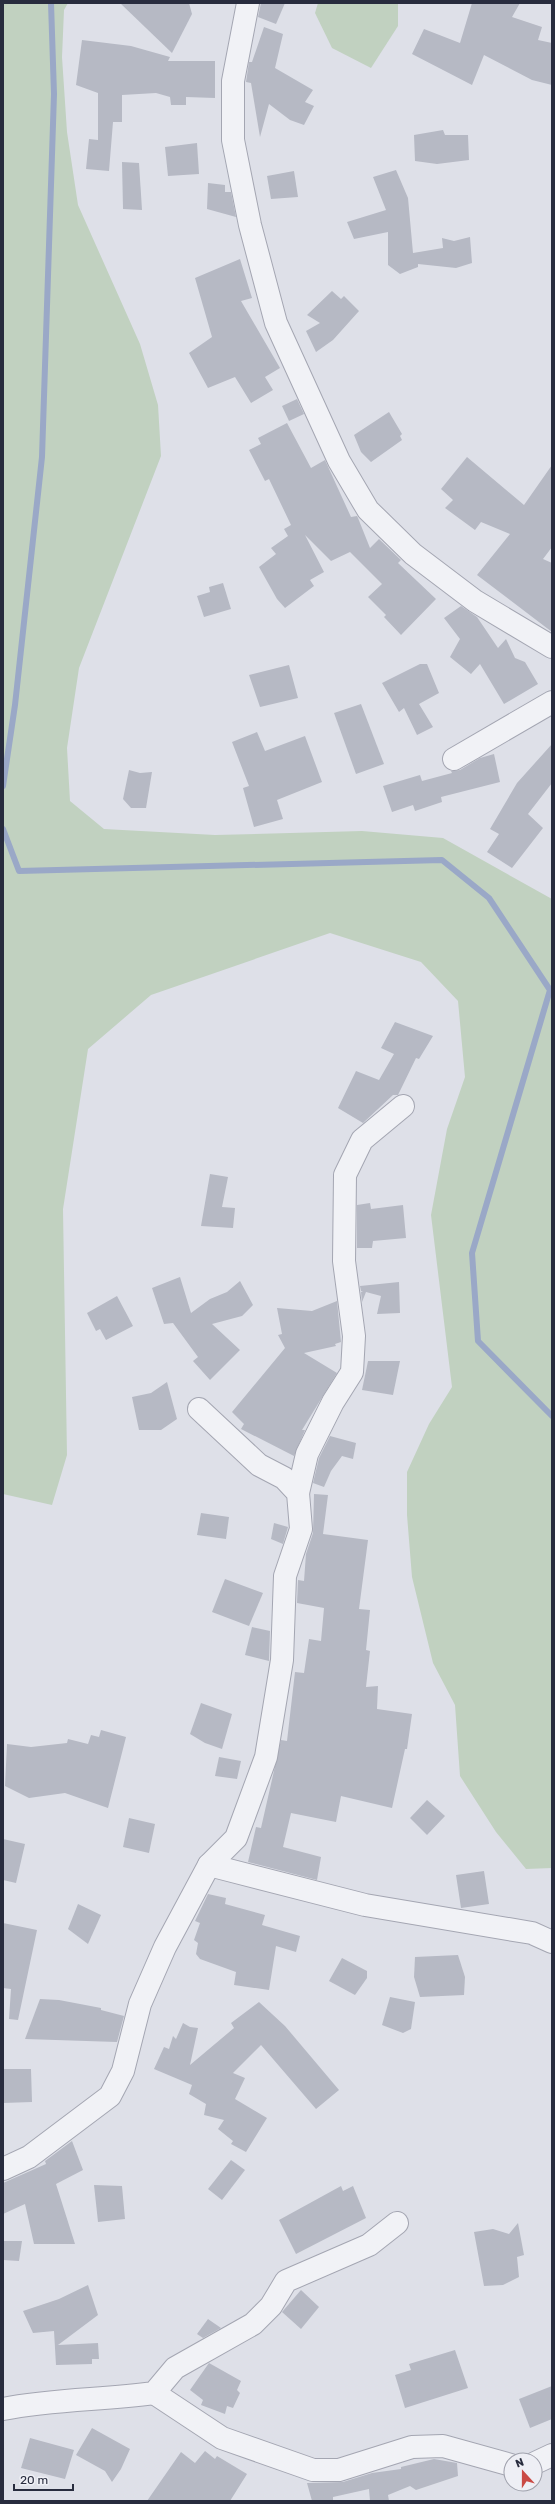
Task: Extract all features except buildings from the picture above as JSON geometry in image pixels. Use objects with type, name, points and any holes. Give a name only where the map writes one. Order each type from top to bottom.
[{"type":"street","points":[[248,3],[233,81],[233,140],[250,225],[276,323],[339,460],[368,510],[413,554],[475,601],[552,647]]},
{"type":"street","points":[[454,759],[552,702]]},
{"type":"street","points":[[3,2169],[29,2157],[110,2096],[122,2071],[140,2004],[165,1947],[209,1865],[236,1838],[266,1757],[282,1660],[285,1576],[301,1529],[298,1492],[307,1454],[333,1402],[352,1372],[354,1336],[344,1261],[344,1175],[362,1140],[403,1106]]},
{"type":"street","points":[[199,1410],[259,1465],[284,1478],[298,1492]]},
{"type":"street","points":[[209,1865],[365,1905],[532,1934],[552,1942]]},
{"type":"street","points":[[154,2393],[175,2368],[253,2324],[271,2306],[286,2281],[369,2244],[396,2223]]},
{"type":"street","points":[[3,2409],[57,2400],[105,2399],[154,2393],[222,2438],[313,2470],[340,2470],[412,2447],[443,2446],[503,2462]]},
{"type":"green space","points":[[3,3],[68,3],[64,10],[62,57],[67,132],[78,205],[140,344],[158,405],[161,456],[79,668],[67,748],[70,801],[104,829],[215,835],[362,831],[443,838],[552,899],[552,1868],[526,1869],[496,1832],[460,1776],[455,1705],[433,1663],[412,1577],[407,1515],[407,1472],[429,1424],[452,1387],[431,1215],[447,1129],[465,1077],[458,1001],[421,962],[330,933],[151,995],[88,1049],[63,1209],[67,1455],[52,1505],[3,1494]]},
{"type":"green space","points":[[318,3],[398,3],[398,26],[371,68],[332,48],[315,13]]},
{"type":"waterway","points":[[3,786],[15,705],[42,457],[54,94],[51,3]]},
{"type":"waterway","points":[[3,829],[19,871],[442,860],[489,898],[550,990],[472,1253],[478,1341],[552,1416]]}]
